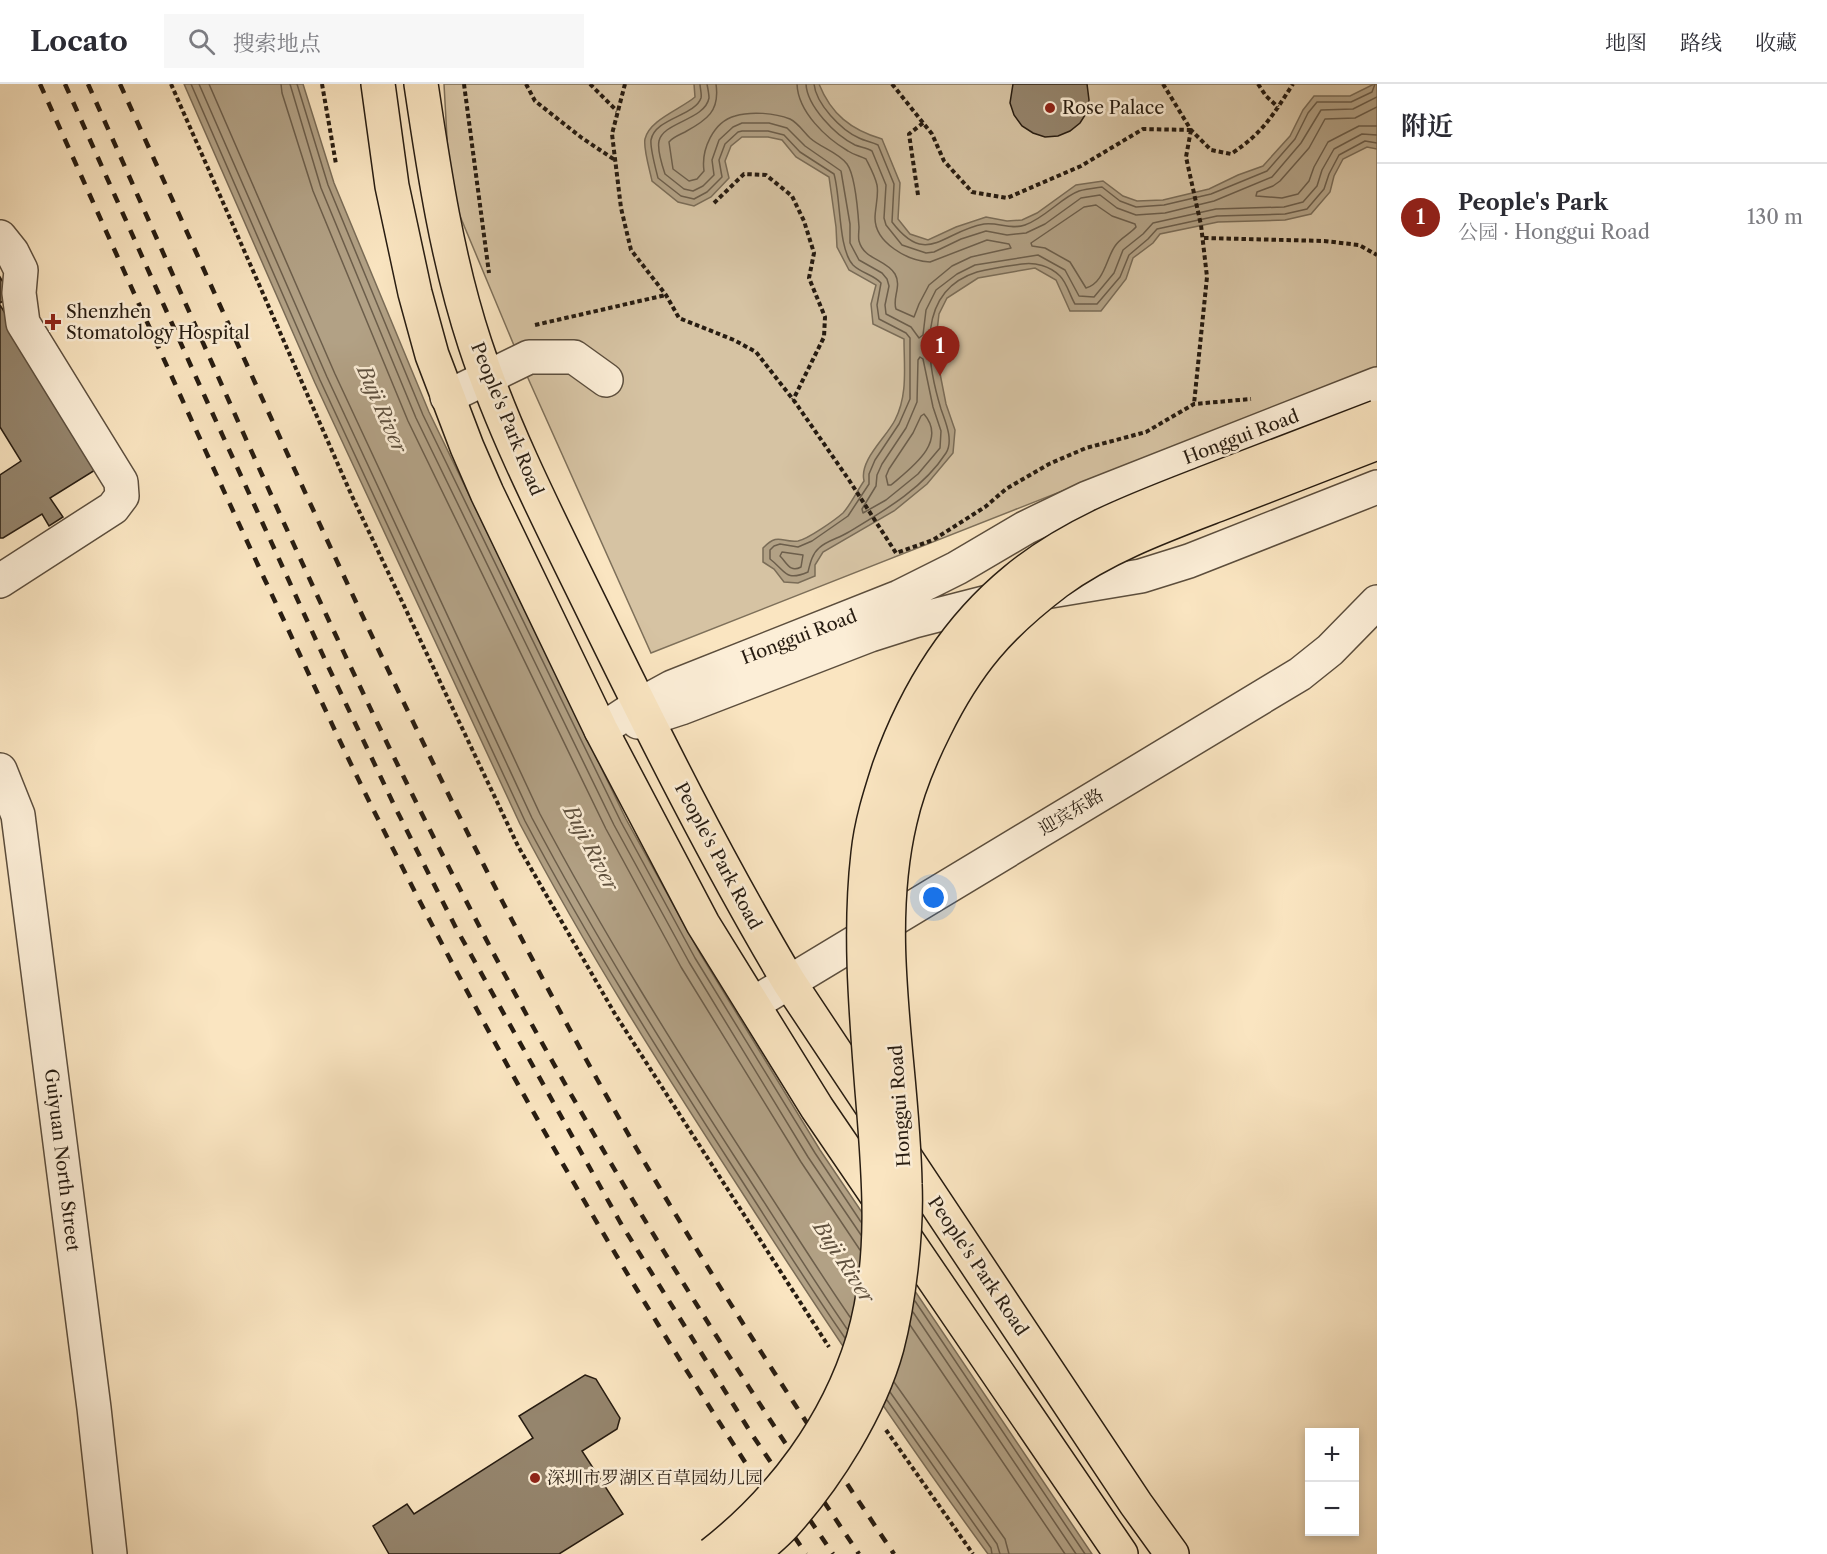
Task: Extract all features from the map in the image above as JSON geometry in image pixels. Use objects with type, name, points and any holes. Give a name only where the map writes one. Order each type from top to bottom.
[{"type":"main road","points":[[378,84],[392,186],[414,293],[432,355],[447,397],[492,503],[601,730],[703,924],[830,1128],[1121,1554]]},
{"type":"main road","name":"People's Park Road","points":[[421,84],[435,180],[461,298],[487,378],[538,496],[643,713],[749,915],[789,982],[1172,1554]]},
{"type":"main road","name":"Honggui Road","points":[[712,1554],[753,1520],[809,1453],[843,1391],[863,1338],[874,1286],[880,1210],[865,967],[865,892],[868,851],[876,805],[903,730],[926,685],[948,651],[976,616],[1016,579],[1058,550],[1098,527],[1141,508],[1377,417]]},
{"type":"main road","name":"Honggui Road","points":[[753,1554],[784,1525],[842,1445],[868,1398],[886,1347],[897,1296],[906,1185],[889,958],[890,886],[899,824],[907,793],[924,750],[952,694],[979,655],[1009,621],[1059,581],[1093,559],[1131,539],[1377,443]]},
{"type":"street","points":[[0,237],[12,252],[21,270],[19,294],[23,323],[121,483],[122,496],[113,508],[0,581]]},
{"type":"street","points":[[447,397],[529,357],[574,357],[606,380]]},
{"type":"street","name":"Honggui Road","points":[[643,713],[672,687],[899,597],[957,568],[1025,528],[1087,498],[1377,384]]},
{"type":"street","name":"Honggui Road","points":[[601,730],[643,713],[870,635],[996,600],[1142,576],[1189,561],[1375,488]]},
{"type":"street","name":"迎宾东路","points":[[753,1004],[1300,674],[1330,650],[1377,602]]},
{"type":"street","name":"Guiyuan North Street","points":[[0,770],[18,815],[94,1408],[110,1554]]},
{"type":"path","points":[[171,84],[351,494],[518,846],[615,1014],[832,1351]]},
{"type":"path","points":[[322,84],[336,164]]},
{"type":"path","points":[[464,84],[489,277]]},
{"type":"path","points":[[526,84],[535,101],[582,138],[615,160]]},
{"type":"path","points":[[590,84],[618,112]]},
{"type":"path","points":[[625,84],[612,134],[621,208],[632,250],[666,295],[679,318],[734,340],[756,352],[794,399],[896,553],[933,540],[985,507],[1006,489],[1049,464],[1086,448],[1146,432],[1194,404],[1207,277],[1201,225],[1186,158],[1191,130]]},
{"type":"path","points":[[892,84],[932,134],[944,161],[972,192],[1007,198],[1081,166],[1143,129],[1191,130]]},
{"type":"path","points":[[1163,84],[1191,130],[1211,150],[1231,154],[1252,140],[1268,123],[1293,84]]},
{"type":"path","points":[[1258,84],[1266,96],[1278,107]]},
{"type":"path","points":[[918,195],[909,134],[923,123]]},
{"type":"path","points":[[714,203],[744,174],[766,175],[792,196],[804,221],[814,253],[809,278],[825,316],[824,337],[794,399]]},
{"type":"path","points":[[1203,238],[1359,245],[1377,255]]},
{"type":"path","points":[[527,327],[666,295]]},
{"type":"path","points":[[884,1427],[973,1554]]},
{"type":"shaded area","points":[[444,84],[1377,84],[1377,367],[651,653],[523,367],[450,192]]},
{"type":"water","name":"Buji River","points":[[184,84],[303,84],[334,183],[429,412],[626,819],[701,955],[820,1150],[1092,1554],[988,1554],[834,1333],[628,1013],[572,919],[520,824],[315,383]]},
{"type":"water","points":[[694,84],[819,84],[830,104],[843,119],[861,131],[882,139],[900,183],[898,219],[910,234],[928,240],[986,217],[1007,221],[1022,220],[1037,213],[1076,185],[1103,181],[1123,196],[1137,201],[1163,200],[1209,189],[1263,166],[1290,136],[1303,110],[1314,96],[1350,96],[1374,84],[1377,84],[1377,149],[1367,147],[1343,159],[1334,176],[1330,192],[1311,214],[1285,220],[1218,222],[1160,234],[1153,243],[1133,258],[1126,279],[1101,311],[1070,311],[1056,280],[1035,268],[978,278],[947,298],[939,314],[935,348],[946,404],[955,430],[953,453],[927,484],[894,511],[823,552],[815,565],[815,576],[798,583],[784,582],[774,569],[763,562],[763,548],[777,539],[798,541],[808,537],[843,513],[849,506],[864,481],[865,465],[869,457],[891,427],[902,401],[904,339],[873,324],[871,304],[876,285],[849,270],[837,247],[829,177],[796,157],[782,140],[768,137],[742,137],[731,146],[725,161],[729,178],[711,197],[694,206],[678,202],[652,181],[645,148],[648,132],[659,121],[695,97]]},
{"type":"building","name":"Rose Palace","points":[[1013,84],[1087,84],[1089,100],[1087,112],[1080,123],[1070,131],[1058,136],[1045,137],[1033,133],[1022,126],[1014,115],[1010,103]]},
{"type":"building","points":[[0,277],[11,296],[0,303]]},
{"type":"building","points":[[0,305],[100,467],[50,498],[63,517],[49,526],[42,514],[3,538],[0,538],[0,475],[21,461],[0,427]]},
{"type":"building","name":"深圳市罗湖区百草园幼儿园","points":[[585,1375],[596,1379],[620,1418],[617,1429],[582,1451],[623,1514],[559,1554],[389,1554],[373,1526],[407,1504],[414,1514],[533,1438],[519,1416]]},
{"type":"railway","points":[[40,84],[320,699],[426,914],[527,1101],[634,1285],[690,1376],[806,1554]]},
{"type":"railway","points":[[65,84],[326,662],[456,928],[620,1222],[751,1433],[833,1554]]},
{"type":"railway","points":[[88,84],[323,608],[475,918],[610,1162],[756,1399],[859,1554]]},
{"type":"railway","points":[[120,84],[392,678],[449,796],[569,1028],[645,1163],[725,1295],[894,1554]]},
{"type":"place","name":"Rose Palace","points":[[1050,108]]},
{"type":"place","name":"Shenzhen Stomatology Hospital","points":[[53,322]]},
{"type":"place","name":"People's Park","points":[[940,376]]},
{"type":"place","name":"深圳市罗湖区百草园幼儿园","points":[[535,1478]]}]
